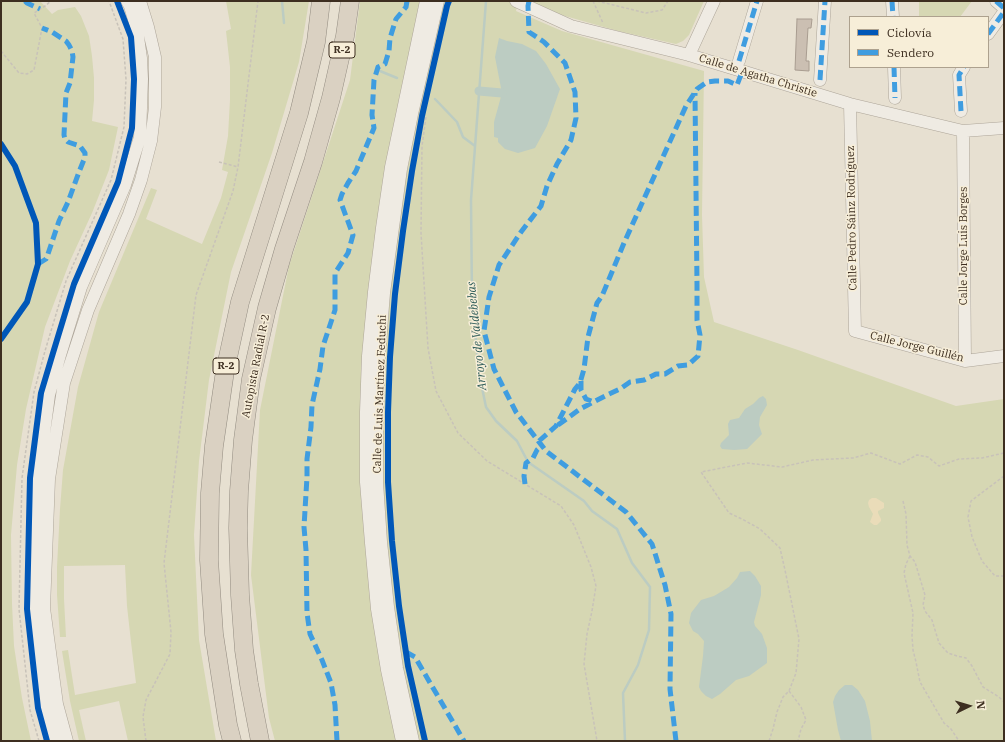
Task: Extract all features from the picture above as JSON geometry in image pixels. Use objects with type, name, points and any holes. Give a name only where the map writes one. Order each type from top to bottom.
[{"type":"highway","name":"R-2","points":[[232,741],[228,725],[214,634],[208,560],[210,493],[214,446],[224,371],[240,302],[299,113],[316,42],[321,1]]},
{"type":"highway","name":"Autopista Radial R-2","points":[[260,741],[244,650],[240,595],[238,528],[242,440],[251,379],[267,308],[284,249],[313,162],[331,98],[345,36],[350,1]]},
{"type":"street","points":[[55,741],[46,707],[35,608],[38,479],[49,395],[60,355],[81,287],[126,185],[140,137],[142,79],[141,58],[137,30],[130,6],[127,1]]},
{"type":"street","points":[[67,741],[57,704],[44,608],[49,479],[64,384],[88,310],[129,214],[141,180],[151,141],[155,107],[155,57],[140,1]]},
{"type":"street","name":"Calle de Luis Martínez Feduchi","points":[[402,741],[387,670],[377,609],[370,543],[366,482],[368,356],[374,292],[391,168],[426,1]]},
{"type":"street","name":"Calle de Luis Martínez Feduchi","points":[[413,741],[397,668],[388,607],[381,542],[377,482],[378,364],[384,293],[401,169],[438,1]]},
{"type":"street","name":"Calle de Agatha Christie","points":[[516,1],[571,26],[689,55],[850,104],[963,131],[1004,128]]},
{"type":"street","points":[[689,55],[714,1]]},
{"type":"street","points":[[739,60],[757,1]]},
{"type":"street","points":[[820,80],[825,1]]},
{"type":"street","points":[[892,1],[893,16]]},
{"type":"street","points":[[996,1],[1004,8]]},
{"type":"street","points":[[989,33],[1004,12]]},
{"type":"street","points":[[894,68],[895,98]]},
{"type":"street","points":[[961,111],[959,75],[963,68]]},
{"type":"street","name":"Calle Pedro Sáinz Rodríguez","points":[[850,104],[855,331]]},
{"type":"street","name":"Calle Jorge Luis Borges","points":[[963,131],[965,361]]},
{"type":"street","name":"Calle Jorge Guillén","points":[[855,331],[965,361],[1004,356]]},
{"type":"path","points":[[1,51],[19,73],[27,74],[34,70],[42,28],[34,13],[51,1]]},
{"type":"path","points":[[146,741],[143,717],[146,700],[170,654],[171,632],[164,564],[196,295],[233,191],[238,167],[256,5],[258,1]]},
{"type":"path","points":[[593,1],[608,35]]},
{"type":"path","points":[[597,1],[646,13],[662,10],[668,1]]},
{"type":"path","points":[[416,151],[424,109]]},
{"type":"path","points":[[426,117],[422,146],[421,233],[428,348],[436,391],[458,433],[487,461],[561,506],[574,525],[591,567],[596,586],[587,634],[584,664],[597,741]]},
{"type":"path","points":[[219,162],[238,167]]},
{"type":"path","points":[[769,741],[774,729],[777,712],[783,697],[789,691],[796,673],[799,639],[780,548],[760,529],[742,518],[729,513],[701,472],[748,463],[782,467],[813,460],[853,458],[871,454],[900,464],[917,455],[928,457],[939,466],[959,459],[982,458],[1004,453]]},
{"type":"path","points":[[1004,476],[970,501],[968,517],[972,537],[982,561],[996,576],[1004,576]]},
{"type":"path","points":[[903,501],[906,514],[907,545],[910,556],[915,562],[925,595],[923,605],[932,620],[939,643],[948,653],[966,658],[983,687],[1004,702]]},
{"type":"path","points":[[910,556],[904,573],[913,613],[913,650],[920,682],[944,723],[959,741]]},
{"type":"path","points":[[789,691],[801,707],[806,720],[801,729],[798,741]]},
{"type":"green space","points":[[1,1],[40,1],[52,14],[58,10],[75,7],[81,16],[89,36],[92,56],[94,100],[92,121],[118,127],[109,170],[92,213],[70,261],[45,327],[26,409],[17,465],[11,535],[14,646],[22,698],[31,741],[1,741]]},
{"type":"green space","points":[[226,1],[309,1],[299,62],[272,153],[231,272],[209,380],[199,461],[194,535],[199,640],[216,741],[128,741],[119,701],[79,710],[86,741],[79,741],[70,701],[62,651],[68,650],[75,695],[136,683],[127,606],[125,565],[64,566],[66,637],[60,637],[57,567],[60,509],[63,470],[78,387],[99,312],[151,188],[157,190],[146,219],[202,244],[221,198],[228,172],[222,170],[228,136],[230,100],[230,67],[226,31],[231,29]]},
{"type":"green space","points":[[360,1],[518,1],[516,11],[562,31],[704,71],[702,215],[704,277],[714,322],[956,406],[1004,399],[1004,741],[275,741],[269,718],[251,575],[260,410],[289,266],[350,80]]},
{"type":"green space","points":[[535,1],[704,1],[689,35],[683,41],[676,44],[618,31],[558,14],[534,4]]},
{"type":"green space","points":[[919,1],[972,1],[961,16],[919,16]]},
{"type":"sand","points":[[872,498],[876,498],[884,503],[884,508],[878,511],[881,521],[877,525],[870,522],[873,514],[868,503]]},
{"type":"shaded area","points":[[499,38],[522,44],[536,51],[546,64],[560,89],[547,126],[535,148],[518,153],[505,149],[498,142],[498,138],[494,137],[494,122],[502,93],[495,57]]},
{"type":"shaded area","points":[[763,396],[766,399],[767,405],[760,417],[759,425],[762,434],[747,449],[722,449],[720,446],[721,443],[729,435],[728,424],[730,420],[739,418],[745,409]]},
{"type":"shaded area","points":[[750,571],[761,586],[761,595],[754,622],[755,626],[762,634],[767,648],[767,663],[749,676],[736,680],[712,699],[706,696],[699,687],[704,641],[693,631],[689,623],[691,613],[701,600],[714,596],[729,587],[740,572]]},
{"type":"shaded area","points":[[845,685],[852,685],[858,690],[865,701],[870,721],[872,741],[841,741],[833,702],[839,690]]},
{"type":"building","points":[[797,19],[812,19],[811,28],[808,28],[806,61],[809,61],[809,71],[795,70]]},
{"type":"waterway","points":[[282,1],[284,23]]},
{"type":"waterway","name":"Arroyo de Valdebebas","points":[[486,1],[471,200],[472,299],[479,373],[486,407],[496,421],[517,441],[528,462],[584,501],[592,511],[617,529],[632,563],[650,587],[649,630],[638,665],[623,693],[625,741]]},
{"type":"waterway","points":[[380,71],[397,78]]},
{"type":"waterway","points":[[479,91],[502,93]]},
{"type":"waterway","points":[[435,99],[457,122],[463,137],[475,146]]},
{"type":"marked path","points":[[25,1],[40,9]]},
{"type":"marked path","points":[[337,741],[335,705],[331,683],[310,634],[307,613],[304,527],[307,459],[312,405],[320,369],[323,346],[335,310],[335,273],[348,253],[353,235],[340,200],[348,183],[356,171],[374,128],[372,115],[374,80],[378,67],[385,64],[389,51],[390,38],[396,19],[406,7],[407,1]]},
{"type":"marked path","points":[[529,1],[529,32],[544,42],[565,63],[575,92],[576,118],[571,140],[557,164],[547,186],[541,206],[521,232],[499,265],[489,297],[484,331],[494,369],[516,412],[546,451],[626,512],[652,544],[665,585],[671,614],[670,689],[676,741]]},
{"type":"marked path","points":[[739,61],[757,1]]},
{"type":"marked path","points":[[820,80],[825,1]]},
{"type":"marked path","points":[[892,1],[893,16]]},
{"type":"marked path","points":[[996,1],[1004,8]]},
{"type":"marked path","points":[[989,33],[1004,12]]},
{"type":"marked path","points":[[38,264],[46,259],[59,221],[85,157],[85,153],[80,146],[68,142],[64,135],[66,93],[70,83],[73,57],[72,51],[66,41],[52,32],[42,28]]},
{"type":"marked path","points":[[894,68],[895,98]]},
{"type":"marked path","points":[[961,111],[959,75],[963,68]]},
{"type":"marked path","points":[[539,441],[556,426],[575,389],[580,383],[584,369],[588,337],[597,303],[602,296],[624,243],[686,106],[697,89],[707,82],[728,81],[737,85],[742,72]]},
{"type":"marked path","points":[[558,425],[580,409],[620,389],[630,382],[644,380],[656,374],[665,374],[678,366],[688,365],[698,356],[700,335],[697,320],[695,93]]},
{"type":"marked path","points":[[581,381],[581,390],[586,399],[594,402]]},
{"type":"marked path","points":[[525,484],[524,476],[526,463],[533,458],[537,450],[542,445]]},
{"type":"marked path","points":[[406,652],[415,657],[464,741]]},
{"type":"cycle path","points":[[47,741],[38,708],[27,609],[30,478],[41,393],[74,284],[118,182],[132,128],[134,79],[131,37],[117,1]]},
{"type":"cycle path","points":[[425,741],[408,666],[399,606],[392,541],[388,482],[388,412],[390,357],[395,294],[403,231],[422,116],[449,1]]},
{"type":"cycle path","points":[[1,144],[15,166],[36,223],[38,264],[27,302],[1,339]]}]
